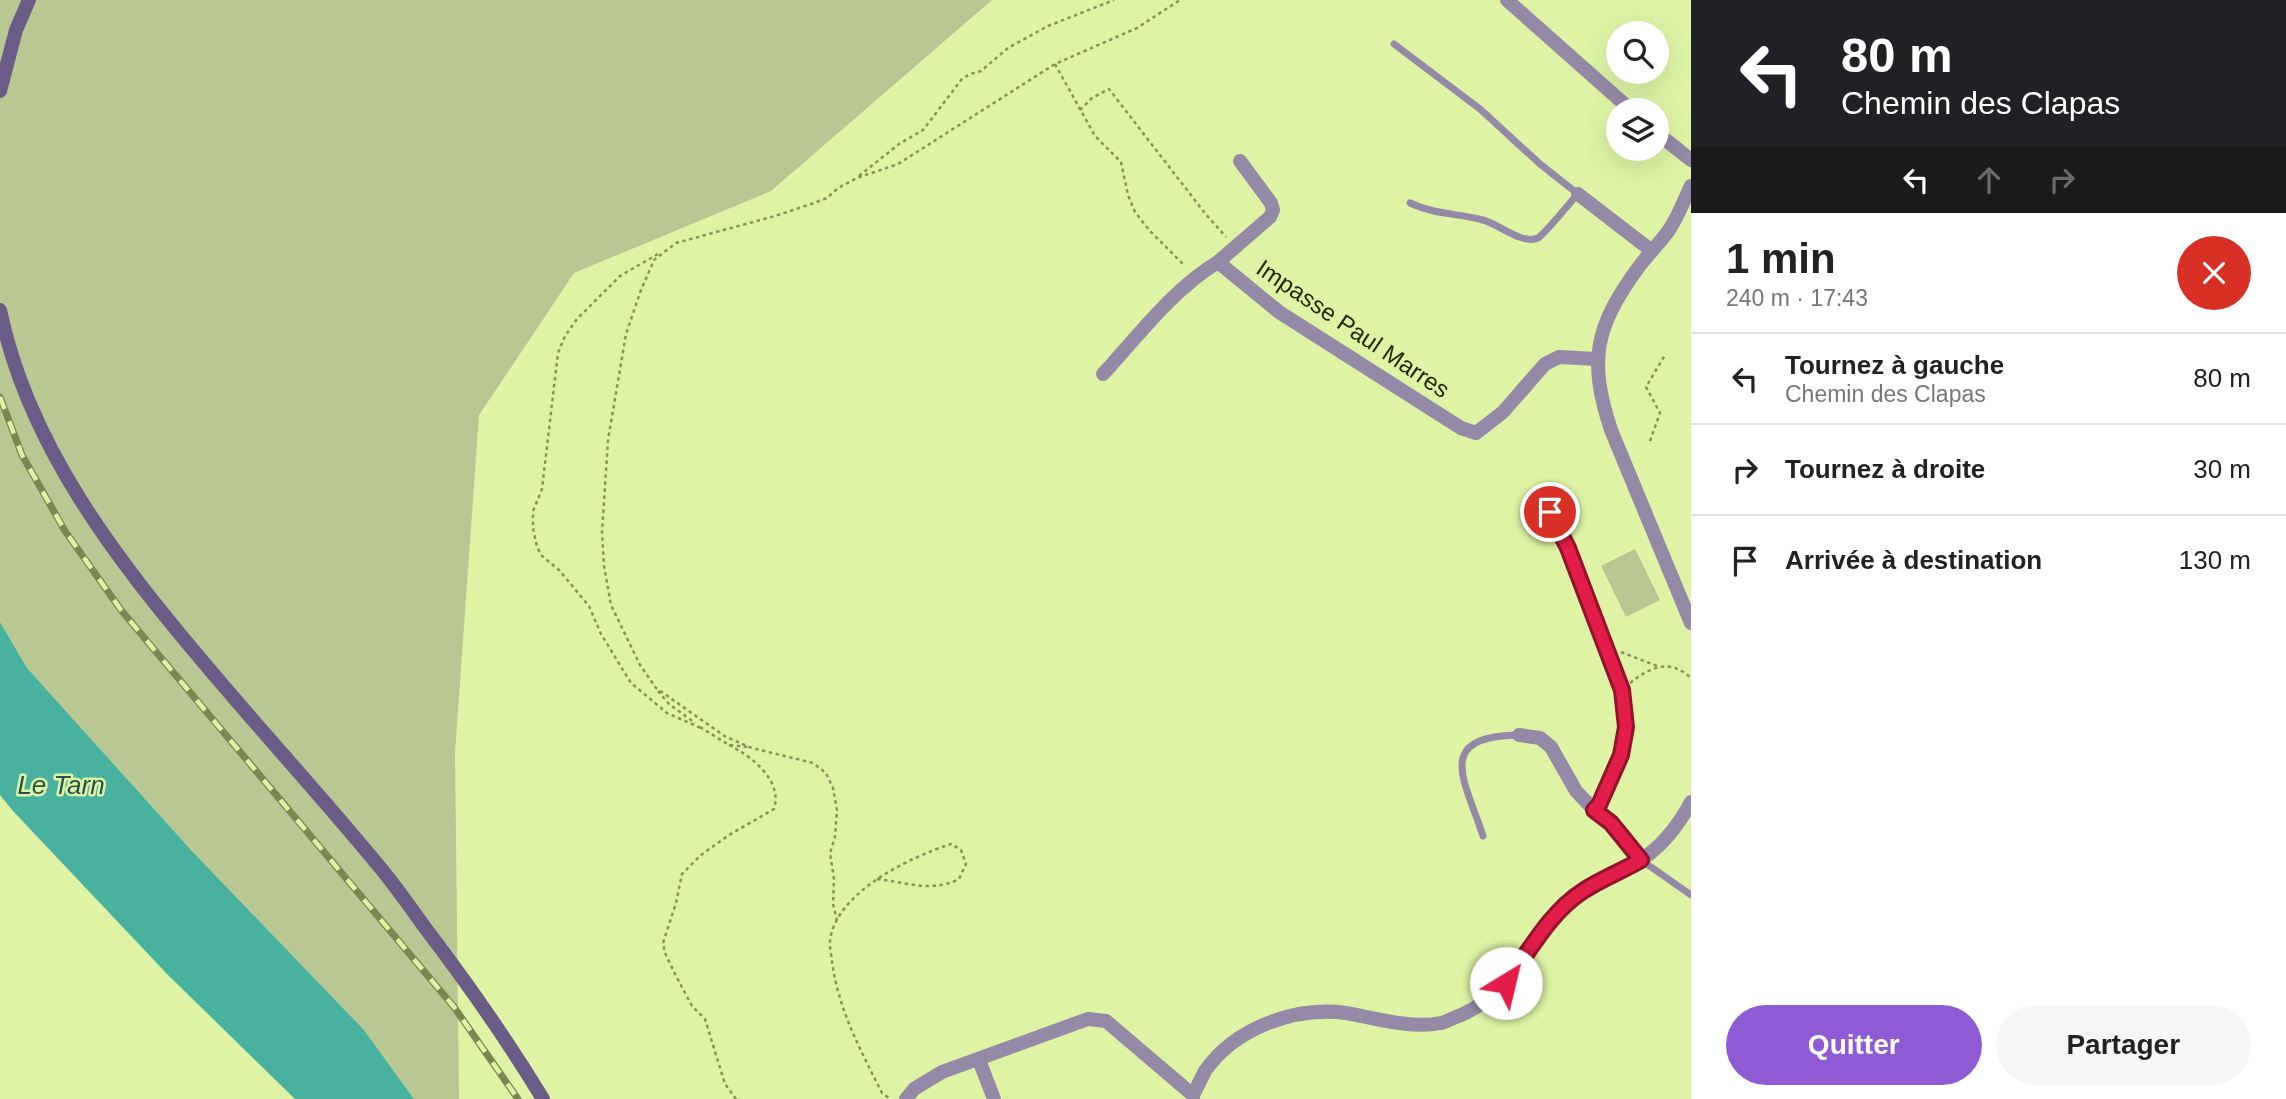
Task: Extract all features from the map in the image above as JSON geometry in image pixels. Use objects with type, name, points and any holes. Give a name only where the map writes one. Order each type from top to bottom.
[{"type":"main road","points":[[0,91],[16,30],[29,0]]},
{"type":"main road","points":[[0,310],[20,378],[41,428],[69,483],[104,537],[156,607],[380,867],[510,1045],[543,1099]]},
{"type":"street","points":[[1507,0],[1617,98]]},
{"type":"street","points":[[1669,143],[1691,160]]},
{"type":"street","points":[[1218,262],[1270,217],[1273,210],[1271,203],[1240,161]]},
{"type":"street","points":[[1691,186],[1670,229],[1612,307],[1600,341],[1597,359],[1601,398],[1611,430],[1691,623]]},
{"type":"street","points":[[1578,194],[1652,251]]},
{"type":"street","name":"Impasse Paul Marres","points":[[1103,374],[1178,291],[1195,276],[1218,262],[1279,312],[1461,428],[1476,433],[1503,412],[1545,364],[1559,357],[1597,359]]},
{"type":"street","points":[[1519,735],[1540,738],[1551,747],[1576,791],[1611,823],[1641,860]]},
{"type":"street","points":[[906,1099],[914,1089],[942,1072],[1088,1019],[1106,1021],[1193,1097],[1206,1070],[1242,1036],[1295,1015],[1323,1011],[1404,1023],[1441,1023],[1489,999],[1506,983],[1550,920],[1567,903],[1583,891],[1641,860],[1661,844],[1680,822],[1691,802]]},
{"type":"street","points":[[979,1060],[994,1099]]},
{"type":"lane","points":[[1394,44],[1480,109],[1540,164],[1578,194],[1537,239],[1525,239],[1483,220],[1428,211],[1410,203]]},
{"type":"lane","points":[[1550,512],[1568,548],[1622,690],[1626,727],[1621,755],[1599,805],[1594,810]]},
{"type":"lane","points":[[1483,836],[1460,767],[1462,754],[1468,746],[1481,739],[1519,735]]},
{"type":"lane","points":[[1641,860],[1691,895]]},
{"type":"path","points":[[857,178],[899,144],[923,130],[962,79],[981,71],[1008,48],[1048,26],[1114,0]]},
{"type":"path","points":[[701,728],[667,713],[631,683],[601,634],[589,606],[559,570],[542,556],[537,547],[533,511],[542,489],[558,354],[565,336],[577,319],[620,276],[676,243],[814,203],[827,198],[838,188],[857,178],[898,164],[1055,64],[1137,29],[1180,0]]},
{"type":"path","points":[[1055,64],[1095,136],[1121,162],[1128,195],[1135,212],[1195,276]]},
{"type":"path","points":[[1080,110],[1092,98],[1109,89],[1235,247]]},
{"type":"path","points":[[664,250],[654,260],[626,334],[608,440],[602,532],[604,566],[611,605],[640,665],[656,688],[669,704],[701,728],[744,753],[775,788],[777,800],[774,809],[729,835],[701,855],[682,874],[663,943],[674,974],[692,1006],[705,1019],[725,1084],[736,1099]]},
{"type":"path","points":[[1650,440],[1660,413],[1646,387],[1665,355]]},
{"type":"path","points":[[1607,647],[1657,666],[1682,670],[1691,678]]},
{"type":"path","points":[[1622,690],[1657,666]]},
{"type":"path","points":[[656,688],[726,737],[752,748]]},
{"type":"path","points":[[729,745],[813,763],[826,773],[833,788],[837,810],[835,837],[830,853],[834,879],[833,904],[837,921]]},
{"type":"path","points":[[877,879],[895,881],[907,886],[946,886],[960,879],[966,864],[961,850],[951,844],[931,850],[877,879],[856,894],[837,921],[830,941],[843,1013],[882,1093],[890,1099]]},
{"type":"green space","points":[[0,0],[992,0],[771,191],[574,273],[479,415],[455,753],[459,1099],[414,1099],[364,1030],[191,850],[27,668],[0,622]]},
{"type":"green space","points":[[1635,549],[1660,600],[1626,617],[1601,566]]},
{"type":"water","name":"Le Tarn","points":[[0,622],[27,668],[191,850],[364,1030],[414,1099],[295,1099],[168,975],[13,811],[0,795]]},
{"type":"railway","points":[[0,397],[22,455],[65,531],[121,610],[454,1007],[518,1099]]},
{"type":"route","points":[[1506,983],[1550,920],[1567,903],[1583,891],[1641,860],[1611,823],[1594,810],[1599,805],[1621,755],[1626,727],[1622,690],[1568,548],[1550,512]]}]
